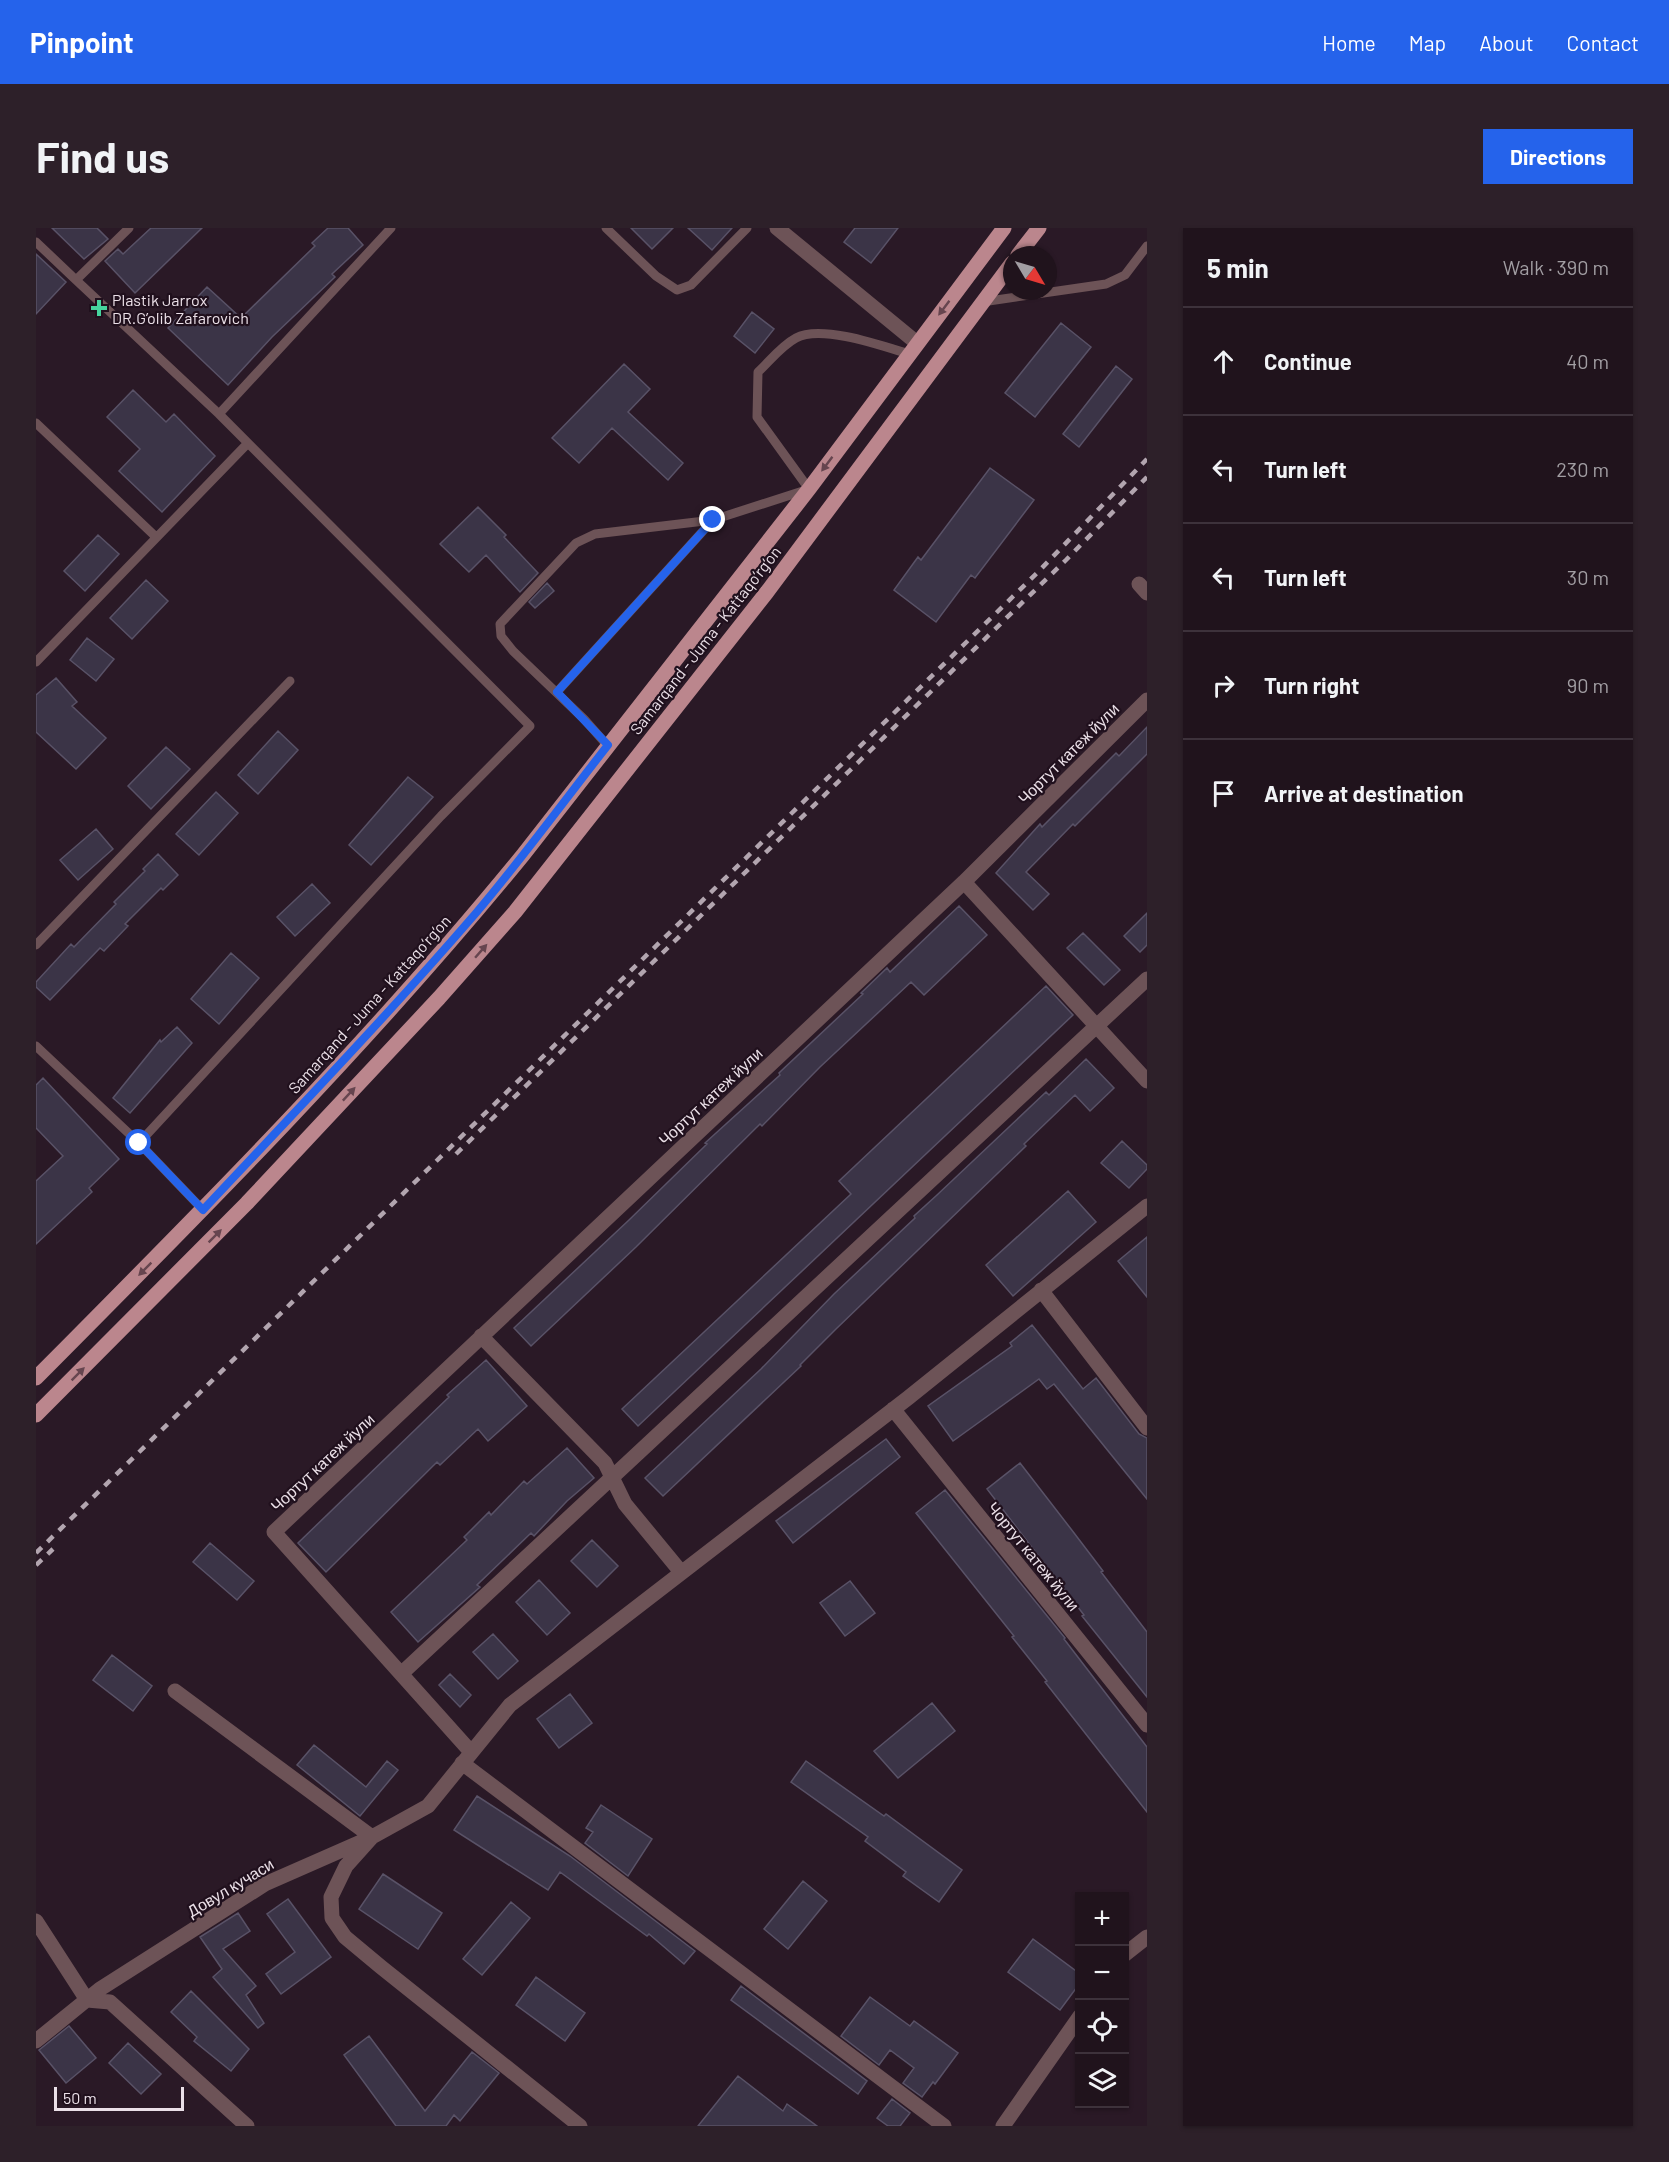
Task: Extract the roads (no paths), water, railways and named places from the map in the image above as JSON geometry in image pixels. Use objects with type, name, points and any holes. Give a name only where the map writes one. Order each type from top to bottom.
[{"type":"main road","name":"Samarqand - Juma - Kattaqo‘rg‘on","points":[[36,1378],[203,1210],[316,1090],[476,912],[809,489],[1004,228]]},
{"type":"main road","points":[[1025,246],[1039,228]]},
{"type":"main road","name":"Samarqand - Juma - Kattaqo‘rg‘on","points":[[39,1407],[247,1203],[439,998],[516,912],[767,592],[1003,275]]},
{"type":"main road","points":[[961,286],[982,302]]},
{"type":"street","points":[[777,228],[913,349]]},
{"type":"street","name":"Чортут катеж йули","points":[[944,2126],[466,1757],[401,1674],[273,1532],[964,882],[1147,700]]},
{"type":"street","points":[[964,882],[1147,1080]]},
{"type":"street","points":[[401,1674],[1147,979]]},
{"type":"street","points":[[466,1757],[510,1705],[893,1409],[1147,1206]]},
{"type":"street","points":[[1041,1290],[1147,1428]]},
{"type":"street","points":[[481,1336],[605,1463],[625,1504],[681,1572]]},
{"type":"street","name":"Чортут катеж йули","points":[[893,1409],[1147,1725]]},
{"type":"street","points":[[175,1691],[372,1837],[346,1866],[331,1897],[332,1918],[345,1937],[580,2126]]},
{"type":"street","name":"Довул кучаси","points":[[36,2041],[100,1989],[265,1884],[372,1837],[428,1806],[466,1757]]},
{"type":"street","points":[[36,1921],[87,2000],[110,2002],[247,2126]]},
{"type":"street","points":[[1129,1952],[1147,1937]]},
{"type":"street","points":[[1003,2126],[1075,2023]]},
{"type":"lane","points":[[76,280],[129,228]]},
{"type":"lane","points":[[219,414],[391,228]]},
{"type":"lane","points":[[606,228],[656,276],[677,290],[691,285],[747,228]]},
{"type":"lane","points":[[36,242],[219,414],[530,726],[441,816],[139,1143]]},
{"type":"lane","points":[[982,302],[1106,284],[1125,275],[1147,246]]},
{"type":"lane","points":[[608,745],[557,692],[513,651],[501,636],[500,624],[576,543],[596,534],[713,520],[809,489],[757,417],[758,372],[798,337],[829,333],[913,349]]},
{"type":"lane","points":[[36,423],[156,537]]},
{"type":"lane","points":[[36,662],[248,443]]},
{"type":"lane","points":[[557,692],[713,520]]},
{"type":"lane","points":[[36,945],[291,681]]},
{"type":"lane","points":[[36,1046],[139,1143],[203,1210]]},
{"type":"railway","points":[[36,1553],[1038,572],[1147,459]]},
{"type":"railway","points":[[456,1154],[1066,560],[1147,477]]},
{"type":"railway","points":[[36,1565],[53,1549]]},
{"type":"place","name":"Plastik Jarrox DR.G’olib Zafarovich","points":[[99,308]]}]
